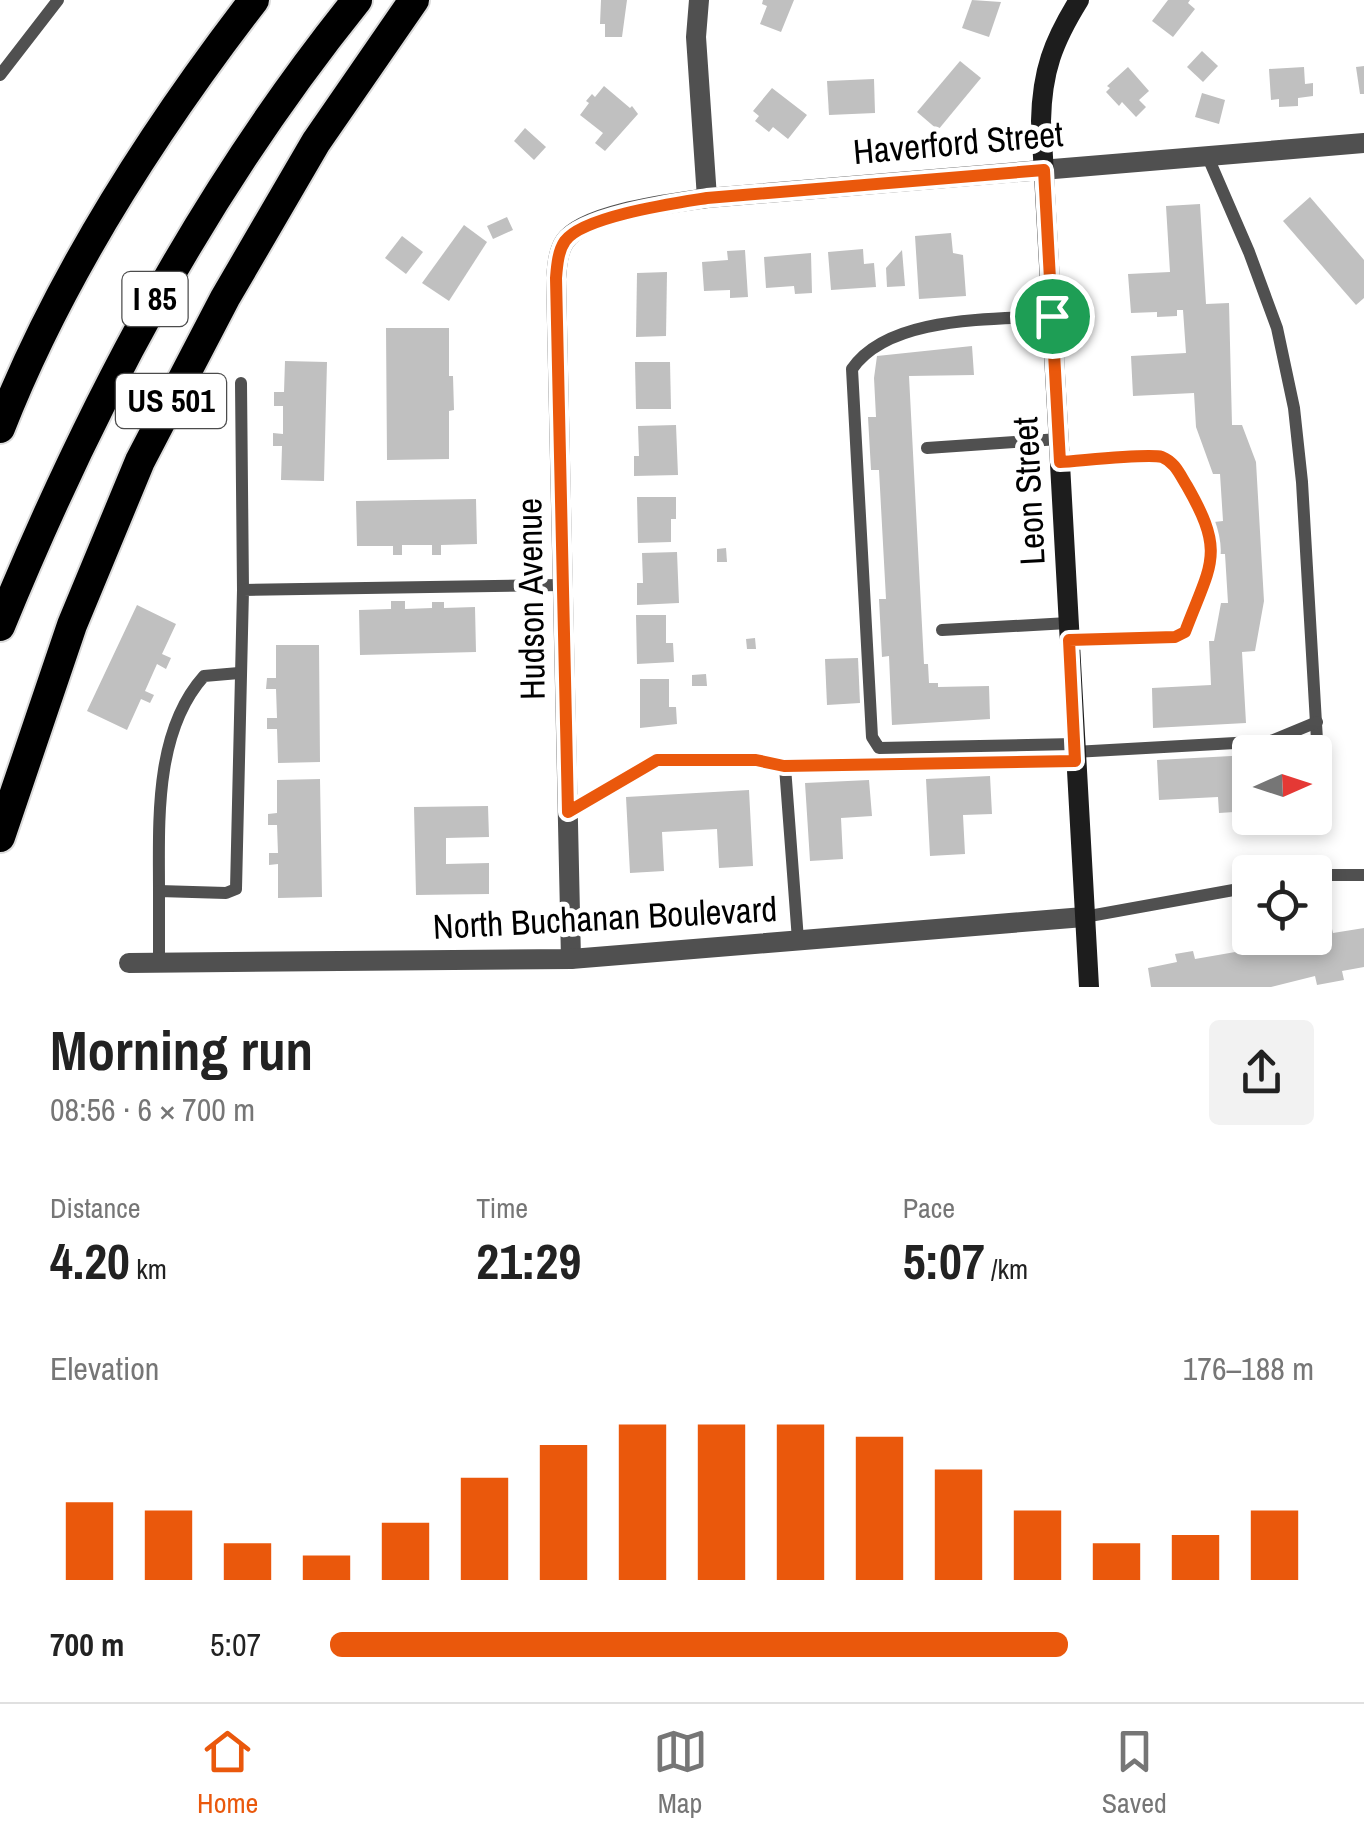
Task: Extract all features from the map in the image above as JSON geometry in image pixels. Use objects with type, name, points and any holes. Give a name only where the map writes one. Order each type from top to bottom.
[{"type":"highway","name":"I 85","points":[[0,428],[23,368],[85,254],[153,142],[254,0]]},
{"type":"highway","name":"I 85","points":[[0,626],[108,384],[169,274],[237,161],[357,0]]},
{"type":"highway","name":"US 501","points":[[0,837],[72,624],[140,461],[225,298],[316,142],[414,0]]},
{"type":"highway","points":[[0,391],[23,368]]},
{"type":"street","points":[[698,0],[696,38],[707,198]]},
{"type":"street","name":"Leon Street","points":[[1078,0],[1054,42],[1042,106],[1088,987]]},
{"type":"street","name":"Haverford Street","points":[[566,240],[584,226],[707,198],[1364,143]]},
{"type":"street","name":"Hudson Avenue","points":[[566,240],[557,261],[556,278],[571,959]]},
{"type":"street","name":"North Buchanan Boulevard","points":[[129,963],[571,959],[1084,917]]},
{"type":"lane","points":[[0,74],[58,0]]},
{"type":"lane","points":[[1208,155],[1277,328],[1294,408],[1317,735]]},
{"type":"lane","points":[[1052,316],[943,324],[904,333],[862,354],[852,370],[872,737],[880,748],[1074,752]]},
{"type":"lane","points":[[159,891],[236,890],[243,590],[241,383]]},
{"type":"lane","points":[[927,448],[1059,439]]},
{"type":"lane","points":[[942,630],[1175,637],[1185,632],[1211,563],[1212,542],[1208,522],[1175,466],[1160,457],[1060,462]]},
{"type":"lane","points":[[243,590],[563,585]]},
{"type":"lane","points":[[159,963],[164,757],[174,729],[204,676],[240,672]]},
{"type":"lane","points":[[1293,735],[1316,722]]},
{"type":"lane","points":[[568,812],[657,760],[756,760],[784,766],[1232,748]]},
{"type":"lane","points":[[784,766],[798,940]]},
{"type":"lane","points":[[1332,875],[1364,875]]},
{"type":"lane","points":[[1084,917],[1232,890]]},
{"type":"building","points":[[601,0],[627,0],[622,37],[605,37],[605,24],[600,24]]},
{"type":"building","points":[[763,0],[794,0],[781,32],[760,24],[767,6],[762,4]]},
{"type":"building","points":[[972,0],[1001,2],[989,37],[962,28]]},
{"type":"building","points":[[1168,0],[1190,0],[1188,3],[1195,9],[1173,37],[1152,21]]},
{"type":"building","points":[[1202,51],[1218,66],[1203,82],[1187,67]]},
{"type":"building","points":[[960,61],[981,78],[938,130],[917,112]]},
{"type":"building","points":[[1364,66],[1364,94],[1360,94],[1356,67]]},
{"type":"building","points":[[1128,67],[1149,91],[1139,100],[1146,107],[1136,117],[1106,92],[1110,88],[1107,86]]},
{"type":"building","points":[[1304,67],[1305,84],[1313,83],[1313,96],[1298,98],[1298,106],[1279,107],[1279,99],[1271,100],[1269,69]]},
{"type":"building","points":[[874,79],[875,113],[829,115],[827,81]]},
{"type":"building","points":[[604,86],[638,114],[605,151],[595,143],[603,133],[580,115],[589,103],[586,101]]},
{"type":"building","points":[[772,88],[807,115],[788,139],[773,127],[769,132],[755,121],[759,116],[753,111]]},
{"type":"building","points":[[1202,93],[1225,100],[1219,124],[1195,117]]},
{"type":"building","points":[[525,128],[546,147],[534,160],[514,141]]},
{"type":"building","points":[[1310,197],[1364,260],[1364,298],[1356,305],[1283,221]]},
{"type":"building","points":[[1200,204],[1206,304],[1229,303],[1232,425],[1242,425],[1256,462],[1264,601],[1255,651],[1242,652],[1246,723],[1153,728],[1152,688],[1211,685],[1209,641],[1214,641],[1221,603],[1228,603],[1225,554],[1216,554],[1214,522],[1223,521],[1220,474],[1213,474],[1196,427],[1194,393],[1133,396],[1131,356],[1186,353],[1183,310],[1177,310],[1177,316],[1131,313],[1128,274],[1170,272],[1166,206]]},
{"type":"building","points":[[507,217],[513,230],[493,239],[487,226]]},
{"type":"building","points":[[464,225],[487,242],[449,301],[422,283]]},
{"type":"building","points":[[951,233],[953,253],[963,255],[966,296],[919,299],[915,236]]},
{"type":"building","points":[[402,236],[423,252],[406,274],[385,258]]},
{"type":"building","points":[[863,249],[864,264],[874,263],[876,287],[831,290],[828,252]]},
{"type":"building","points":[[745,250],[748,297],[730,298],[730,290],[704,291],[702,262],[728,260],[727,251]]},
{"type":"building","points":[[902,250],[905,286],[887,287],[886,268]]},
{"type":"building","points":[[811,253],[812,293],[795,294],[794,286],[766,288],[764,257]]},
{"type":"building","points":[[667,272],[666,336],[636,337],[637,273]]},
{"type":"building","points":[[386,328],[449,328],[454,410],[449,411],[449,459],[387,460]]},
{"type":"building","points":[[972,346],[974,375],[909,376],[924,664],[928,664],[929,683],[938,683],[938,687],[989,686],[990,719],[892,725],[889,656],[882,657],[879,599],[886,599],[879,470],[871,470],[868,417],[876,417],[877,356]]},
{"type":"building","points":[[285,361],[327,362],[324,481],[281,480],[282,446],[273,446],[273,433],[283,434],[283,406],[274,406],[274,392],[284,392]]},
{"type":"building","points":[[635,362],[670,362],[671,409],[636,409]]},
{"type":"building","points":[[676,425],[678,475],[634,476],[634,456],[639,456],[638,426]]},
{"type":"building","points":[[637,497],[676,497],[671,542],[638,543]]},
{"type":"building","points":[[476,499],[477,544],[441,545],[441,555],[432,555],[432,545],[402,545],[402,555],[393,555],[393,546],[357,546],[356,501]]},
{"type":"building","points":[[726,548],[727,562],[717,562],[717,549]]},
{"type":"building","points":[[677,552],[679,603],[637,605],[637,583],[643,583],[642,553]]},
{"type":"building","points":[[391,601],[405,601],[405,609],[432,608],[432,602],[444,602],[444,608],[475,607],[476,652],[360,655],[359,610],[391,609]]},
{"type":"building","points":[[137,605],[176,624],[162,654],[171,658],[166,669],[157,664],[145,691],[154,695],[150,703],[141,699],[127,730],[87,711]]},
{"type":"building","points":[[636,615],[666,615],[666,643],[673,643],[674,662],[637,664]]},
{"type":"building","points":[[755,638],[756,649],[747,649],[746,639]]},
{"type":"building","points":[[276,645],[319,645],[320,762],[278,763],[277,729],[267,729],[267,718],[277,718],[276,689],[266,689],[267,678],[276,678]]},
{"type":"building","points":[[858,658],[860,703],[827,705],[825,659]]},
{"type":"building","points":[[706,674],[707,686],[692,686],[692,675]]},
{"type":"building","points":[[640,679],[669,679],[669,707],[676,707],[677,724],[640,728]]},
{"type":"building","points":[[1232,756],[1232,812],[1219,813],[1218,797],[1159,800],[1157,760]]},
{"type":"building","points":[[990,776],[992,814],[963,815],[965,854],[930,856],[926,779]]},
{"type":"building","points":[[320,779],[322,897],[278,898],[278,864],[269,865],[269,853],[278,853],[277,825],[268,825],[268,814],[277,813],[277,780]]},
{"type":"building","points":[[869,780],[872,816],[841,818],[843,859],[810,861],[805,783]]},
{"type":"building","points":[[749,790],[753,866],[719,868],[717,829],[662,832],[664,871],[630,873],[626,797]]},
{"type":"building","points":[[488,806],[489,837],[446,838],[446,864],[489,863],[489,894],[416,895],[414,807]]},
{"type":"building","points":[[1364,928],[1364,967],[1342,971],[1344,980],[1317,985],[1315,976],[1271,987],[1151,987],[1148,968],[1177,962],[1175,954],[1193,951],[1195,959],[1232,953],[1332,955],[1332,929],[1333,933]]},
{"type":"route","points":[[1044,170],[1052,316],[1060,462],[1160,457],[1175,466],[1208,522],[1212,542],[1211,563],[1185,632],[1175,637],[1069,640],[1075,761],[784,766],[756,760],[657,760],[568,812],[556,278],[557,261],[566,240],[584,226],[707,198],[1044,170]]}]
